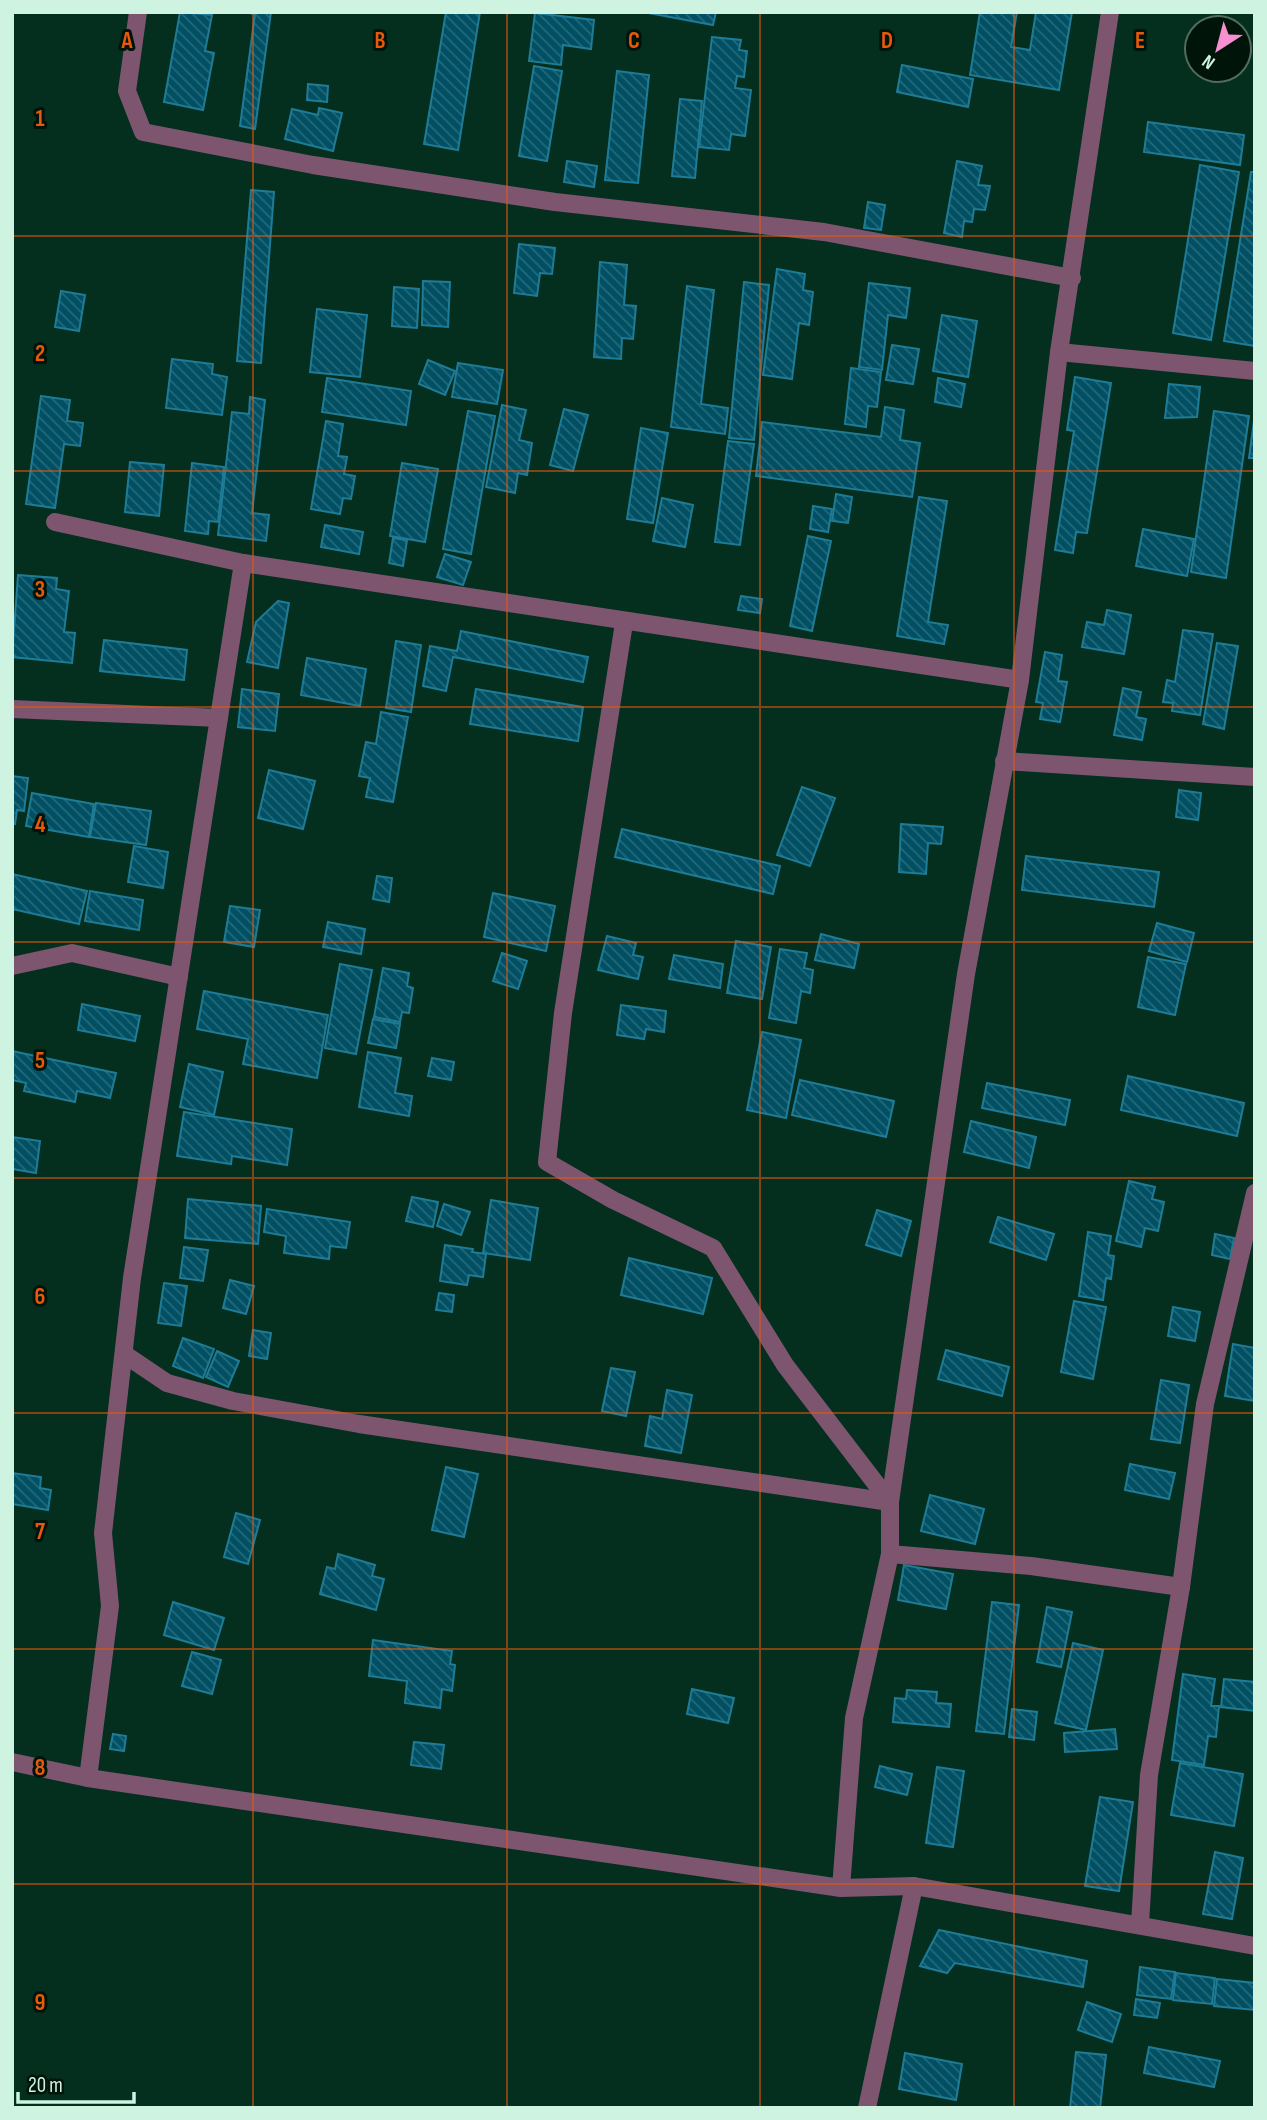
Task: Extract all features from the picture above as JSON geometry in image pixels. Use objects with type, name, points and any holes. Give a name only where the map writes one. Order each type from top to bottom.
[{"type":"street","points":[[138,12],[127,91],[143,132],[313,165],[555,202],[824,232],[1072,278]]},
{"type":"street","points":[[841,1888],[854,1718],[890,1554],[890,1502],[965,974],[1020,680],[1059,352],[1110,12]]},
{"type":"street","points":[[1059,352],[1255,371]]},
{"type":"street","points":[[55,522],[243,564],[1020,680]]},
{"type":"street","points":[[88,1778],[110,1606],[103,1533],[132,1278],[243,564]]},
{"type":"street","points":[[624,623],[563,1013],[547,1162],[613,1200],[713,1248],[785,1365],[890,1502]]},
{"type":"street","points":[[12,709],[219,718]]},
{"type":"street","points":[[1004,761],[1255,777]]},
{"type":"street","points":[[12,966],[72,953],[179,977]]},
{"type":"street","points":[[1140,1924],[1149,1775],[1181,1587],[1205,1404],[1255,1193]]},
{"type":"street","points":[[124,1354],[167,1383],[233,1401],[359,1424],[890,1502]]},
{"type":"street","points":[[890,1554],[1031,1566],[1181,1587]]},
{"type":"street","points":[[12,1762],[88,1778],[841,1888],[914,1886],[1255,1946]]},
{"type":"street","points":[[867,2108],[914,1886]]},
{"type":"building","points":[[180,12],[212,15],[205,51],[214,53],[203,110],[164,102]]},
{"type":"building","points":[[242,12],[271,12],[255,129],[240,126],[255,14]]},
{"type":"building","points":[[446,12],[480,12],[458,150],[424,144]]},
{"type":"building","points":[[643,12],[716,12],[713,25]]},
{"type":"building","points":[[980,12],[1017,12],[1011,47],[1030,50],[1036,12],[1072,12],[1059,90],[970,75]]},
{"type":"building","points":[[535,13],[594,20],[591,49],[563,45],[561,65],[529,61]]},
{"type":"building","points":[[712,37],[741,40],[739,50],[747,51],[744,77],[737,76],[735,88],[751,90],[745,136],[731,134],[729,150],[699,147]]},
{"type":"building","points":[[902,65],[973,79],[968,107],[897,92]]},
{"type":"building","points":[[534,66],[562,71],[547,161],[519,156]]},
{"type":"building","points":[[617,71],[649,75],[638,183],[605,180]]},
{"type":"building","points":[[308,84],[328,86],[327,102],[307,100]]},
{"type":"building","points":[[680,99],[702,101],[695,178],[672,176]]},
{"type":"building","points":[[319,108],[342,113],[333,151],[285,139],[292,109],[318,115]]},
{"type":"building","points":[[1148,122],[1244,135],[1240,165],[1144,152]]},
{"type":"building","points":[[567,161],[597,166],[594,187],[564,182]]},
{"type":"building","points":[[957,161],[982,166],[978,185],[990,186],[985,210],[974,209],[972,222],[964,221],[962,237],[944,233]]},
{"type":"building","points":[[1200,165],[1239,172],[1211,340],[1173,333]]},
{"type":"building","points":[[1251,172],[1255,172],[1255,346],[1224,341]]},
{"type":"building","points":[[251,190],[274,192],[261,363],[237,361]]},
{"type":"building","points":[[868,202],[885,205],[881,230],[864,228]]},
{"type":"building","points":[[519,244],[555,248],[552,274],[540,273],[537,296],[514,293]]},
{"type":"building","points":[[600,262],[627,265],[624,305],[636,306],[633,339],[622,338],[621,359],[594,357]]},
{"type":"building","points":[[777,269],[805,274],[803,290],[813,292],[809,325],[799,323],[792,379],[763,375]]},
{"type":"building","points":[[423,281],[450,282],[448,327],[422,325]]},
{"type":"building","points":[[744,282],[769,285],[754,440],[729,438]]},
{"type":"building","points":[[869,283],[910,288],[906,318],[888,315],[882,370],[859,367]]},
{"type":"building","points":[[687,286],[714,290],[701,404],[728,408],[725,434],[671,427]]},
{"type":"building","points":[[394,287],[419,289],[417,328],[392,326]]},
{"type":"building","points":[[61,291],[85,295],[79,331],[55,327]]},
{"type":"building","points":[[317,309],[367,315],[360,377],[310,372]]},
{"type":"building","points":[[942,315],[977,321],[968,377],[933,371]]},
{"type":"building","points":[[892,345],[919,349],[913,384],[886,380]]},
{"type":"building","points":[[172,359],[213,364],[212,374],[227,377],[222,415],[166,408]]},
{"type":"building","points":[[428,360],[455,371],[445,395],[419,384]]},
{"type":"building","points":[[458,363],[503,370],[497,404],[452,397]]},
{"type":"building","points":[[851,368],[881,372],[877,407],[868,406],[866,427],[845,424]]},
{"type":"building","points":[[1075,377],[1111,383],[1087,533],[1076,532],[1073,553],[1055,550],[1074,431],[1067,430]]},
{"type":"building","points":[[327,378],[411,391],[406,425],[322,412]]},
{"type":"building","points":[[938,378],[965,384],[961,407],[935,402]]},
{"type":"building","points":[[1169,384],[1200,387],[1197,417],[1165,418]]},
{"type":"building","points":[[41,396],[70,400],[67,421],[83,423],[80,446],[64,444],[55,508],[26,504]]},
{"type":"building","points":[[250,397],[265,400],[252,513],[269,515],[266,541],[218,535],[232,412],[249,414]]},
{"type":"building","points":[[502,405],[526,410],[519,440],[532,443],[527,475],[518,473],[515,493],[486,487]]},
{"type":"building","points":[[885,407],[904,410],[900,440],[920,443],[912,497],[756,476],[762,422],[881,437]]},
{"type":"building","points":[[564,409],[588,415],[573,471],[550,465]]},
{"type":"building","points":[[468,411],[495,416],[471,554],[443,549]]},
{"type":"building","points":[[1214,411],[1249,416],[1226,578],[1191,572]]},
{"type":"building","points":[[1255,413],[1255,458],[1249,458]]},
{"type":"building","points":[[326,421],[343,424],[338,456],[347,457],[344,474],[355,476],[351,499],[343,498],[340,514],[311,509]]},
{"type":"building","points":[[641,428],[668,433],[653,523],[627,519]]},
{"type":"building","points":[[728,441],[754,444],[740,545],[715,542]]},
{"type":"building","points":[[130,462],[164,465],[159,516],[125,512]]},
{"type":"building","points":[[192,463],[224,467],[218,522],[209,521],[208,534],[185,531]]},
{"type":"building","points":[[402,463],[438,469],[425,542],[390,536]]},
{"type":"building","points":[[836,494],[852,497],[848,523],[832,521]]},
{"type":"building","points":[[919,497],[947,501],[928,622],[948,625],[944,644],[897,636]]},
{"type":"building","points":[[662,498],[693,505],[685,547],[653,541]]},
{"type":"building","points":[[813,506],[832,509],[828,532],[810,529]]},
{"type":"building","points":[[325,525],[363,532],[359,554],[321,547]]},
{"type":"building","points":[[1143,529],[1194,539],[1187,576],[1136,566]]},
{"type":"building","points":[[808,536],[831,541],[812,631],[790,626]]},
{"type":"building","points":[[393,538],[407,540],[403,566],[389,563]]},
{"type":"building","points":[[445,554],[471,562],[463,585],[437,577]]},
{"type":"building","points":[[18,575],[57,578],[56,589],[69,591],[64,632],[75,633],[72,663],[12,657]]},
{"type":"building","points":[[741,596],[762,599],[760,613],[738,610]]},
{"type":"building","points":[[278,601],[289,603],[278,668],[247,662],[256,622]]},
{"type":"building","points":[[1107,610],[1131,615],[1124,654],[1082,647],[1087,622],[1104,625]]},
{"type":"building","points":[[1183,630],[1213,634],[1200,715],[1172,711],[1173,703],[1163,702],[1167,680],[1175,682]]},
{"type":"building","points":[[461,631],[588,657],[583,682],[453,657],[446,691],[423,686],[430,646],[457,651]]},
{"type":"building","points":[[104,640],[187,650],[184,680],[100,671]]},
{"type":"building","points":[[396,641],[421,645],[411,712],[386,708]]},
{"type":"building","points":[[1217,643],[1238,646],[1224,729],[1203,724]]},
{"type":"building","points":[[1045,652],[1062,655],[1058,681],[1067,682],[1060,722],[1040,719],[1043,703],[1036,702]]},
{"type":"building","points":[[307,658],[366,669],[360,706],[301,695]]},
{"type":"building","points":[[1123,688],[1141,692],[1136,717],[1146,719],[1142,740],[1114,735]]},
{"type":"building","points":[[242,689],[279,694],[275,731],[238,727]]},
{"type":"building","points":[[476,689],[583,707],[578,741],[470,724]]},
{"type":"building","points":[[381,712],[408,717],[393,802],[366,797],[370,778],[359,776],[366,742],[376,744]]},
{"type":"building","points":[[269,770],[315,781],[303,829],[258,818]]},
{"type":"building","points":[[12,776],[28,778],[24,811],[17,810],[15,824],[12,824]]},
{"type":"building","points":[[802,787],[835,798],[810,866],[777,855]]},
{"type":"building","points":[[1179,790],[1201,793],[1198,820],[1176,817]]},
{"type":"building","points":[[32,793],[94,804],[89,837],[26,826]]},
{"type":"building","points":[[96,803],[151,811],[146,845],[90,837]]},
{"type":"building","points":[[901,824],[943,827],[941,844],[928,843],[926,874],[899,872]]},
{"type":"building","points":[[622,829],[780,866],[773,894],[615,857]]},
{"type":"building","points":[[134,846],[168,852],[163,888],[128,882]]},
{"type":"building","points":[[1026,856],[1159,872],[1154,907],[1022,890]]},
{"type":"building","points":[[12,874],[87,891],[79,924],[12,909]]},
{"type":"building","points":[[377,876],[392,878],[389,902],[373,899]]},
{"type":"building","points":[[90,891],[143,900],[139,930],[85,921]]},
{"type":"building","points":[[493,893],[555,906],[546,951],[484,937]]},
{"type":"building","points":[[230,906],[260,910],[254,947],[224,942]]},
{"type":"building","points":[[328,922],[365,929],[361,954],[323,947]]},
{"type":"building","points":[[1157,923],[1194,933],[1187,962],[1149,951]]},
{"type":"building","points":[[821,934],[859,944],[854,968],[815,960]]},
{"type":"building","points":[[607,936],[636,943],[633,955],[643,957],[638,979],[598,970]]},
{"type":"building","points":[[736,941],[771,947],[762,999],[727,993]]},
{"type":"building","points":[[780,949],[807,953],[804,968],[813,970],[810,993],[801,991],[796,1023],[769,1018]]},
{"type":"building","points":[[502,953],[527,961],[518,989],[493,981]]},
{"type":"building","points":[[674,955],[723,964],[720,988],[669,979]]},
{"type":"building","points":[[1148,957],[1186,964],[1175,1015],[1138,1007]]},
{"type":"building","points":[[340,964],[372,970],[356,1054],[325,1048]]},
{"type":"building","points":[[383,968],[409,973],[407,986],[413,988],[409,1013],[402,1012],[400,1022],[374,1017]]},
{"type":"building","points":[[204,991],[328,1015],[317,1078],[243,1064],[248,1039],[197,1029]]},
{"type":"building","points":[[82,1004],[140,1016],[135,1041],[78,1030]]},
{"type":"building","points":[[621,1005],[666,1011],[664,1032],[646,1029],[644,1039],[617,1035]]},
{"type":"building","points":[[373,1019],[400,1024],[396,1048],[368,1043]]},
{"type":"building","points":[[762,1032],[801,1040],[786,1118],[747,1110]]},
{"type":"building","points":[[12,1051],[116,1073],[110,1098],[77,1091],[75,1102],[24,1091],[26,1083],[12,1080]]},
{"type":"building","points":[[368,1052],[401,1058],[395,1093],[412,1096],[409,1116],[359,1107]]},
{"type":"building","points":[[432,1058],[454,1062],[451,1080],[428,1076]]},
{"type":"building","points":[[189,1064],[223,1072],[214,1115],[180,1107]]},
{"type":"building","points":[[1128,1076],[1244,1103],[1237,1136],[1121,1110]]},
{"type":"building","points":[[800,1080],[894,1101],[886,1137],[792,1115]]},
{"type":"building","points":[[987,1083],[1070,1100],[1065,1125],[982,1108]]},
{"type":"building","points":[[184,1112],[292,1129],[287,1165],[232,1156],[231,1164],[177,1156]]},
{"type":"building","points":[[971,1121],[1036,1137],[1029,1168],[964,1152]]},
{"type":"building","points":[[12,1137],[40,1141],[36,1173],[12,1169]]},
{"type":"building","points":[[1129,1181],[1155,1187],[1152,1199],[1164,1202],[1158,1231],[1145,1228],[1141,1247],[1116,1241]]},
{"type":"building","points":[[412,1197],[438,1202],[433,1227],[406,1221]]},
{"type":"building","points":[[188,1199],[261,1206],[258,1244],[185,1238]]},
{"type":"building","points":[[491,1200],[538,1208],[530,1260],[483,1253]]},
{"type":"building","points":[[444,1204],[470,1212],[461,1235],[437,1226]]},
{"type":"building","points":[[267,1209],[350,1222],[346,1248],[330,1246],[329,1259],[284,1253],[286,1236],[264,1232]]},
{"type":"building","points":[[877,1210],[911,1221],[901,1256],[866,1245]]},
{"type":"building","points":[[998,1217],[1054,1234],[1046,1260],[990,1242]]},
{"type":"building","points":[[1088,1232],[1111,1236],[1108,1255],[1114,1256],[1111,1279],[1106,1278],[1103,1300],[1079,1296]]},
{"type":"building","points":[[1215,1234],[1234,1238],[1230,1259],[1212,1255]]},
{"type":"building","points":[[445,1245],[486,1254],[483,1277],[469,1275],[467,1285],[440,1281]]},
{"type":"building","points":[[184,1247],[208,1250],[203,1281],[180,1278]]},
{"type":"building","points":[[629,1258],[712,1278],[703,1314],[621,1295]]},
{"type":"building","points":[[230,1280],[254,1286],[246,1314],[223,1308]]},
{"type":"building","points":[[164,1283],[187,1286],[181,1326],[158,1323]]},
{"type":"building","points":[[439,1293],[454,1295],[452,1312],[436,1310]]},
{"type":"building","points":[[1074,1301],[1106,1307],[1093,1379],[1061,1372]]},
{"type":"building","points":[[1173,1307],[1200,1312],[1195,1341],[1168,1336]]},
{"type":"building","points":[[253,1330],[271,1333],[267,1359],[249,1356]]},
{"type":"building","points":[[183,1338],[214,1349],[203,1378],[173,1366]]},
{"type":"building","points":[[1233,1344],[1255,1348],[1255,1401],[1225,1396]]},
{"type":"building","points":[[946,1350],[1009,1367],[1002,1396],[938,1379]]},
{"type":"building","points":[[217,1351],[239,1361],[228,1387],[206,1377]]},
{"type":"building","points":[[611,1368],[635,1372],[626,1416],[602,1411]]},
{"type":"building","points":[[1161,1380],[1189,1385],[1180,1443],[1151,1439]]},
{"type":"building","points":[[667,1390],[692,1395],[681,1453],[645,1446],[650,1416],[662,1419]]},
{"type":"building","points":[[1130,1464],[1175,1473],[1169,1499],[1125,1490]]},
{"type":"building","points":[[446,1467],[478,1474],[464,1537],[432,1530]]},
{"type":"building","points":[[12,1473],[41,1477],[40,1488],[51,1490],[48,1510],[12,1504]]},
{"type":"building","points":[[930,1495],[984,1509],[975,1544],[921,1531]]},
{"type":"building","points":[[236,1513],[260,1520],[248,1564],[224,1557]]},
{"type":"building","points":[[338,1554],[375,1565],[372,1576],[384,1579],[376,1610],[320,1594],[327,1567],[335,1569]]},
{"type":"building","points":[[904,1565],[953,1574],[946,1609],[898,1600]]},
{"type":"building","points":[[173,1602],[224,1618],[214,1650],[164,1635]]},
{"type":"building","points":[[992,1602],[1019,1605],[1004,1734],[976,1731]]},
{"type":"building","points":[[1047,1607],[1072,1612],[1061,1667],[1037,1662]]},
{"type":"building","points":[[373,1640],[452,1651],[450,1664],[455,1665],[452,1691],[442,1689],[440,1708],[405,1703],[407,1681],[369,1676]]},
{"type":"building","points":[[1073,1643],[1103,1650],[1086,1730],[1055,1723]]},
{"type":"building","points":[[192,1652],[221,1660],[212,1694],[182,1686]]},
{"type":"building","points":[[1183,1674],[1215,1679],[1211,1706],[1219,1706],[1216,1737],[1208,1736],[1204,1765],[1172,1760]]},
{"type":"building","points":[[1224,1679],[1255,1682],[1255,1711],[1221,1707]]},
{"type":"building","points":[[692,1689],[734,1698],[728,1723],[687,1714]]},
{"type":"building","points":[[907,1690],[937,1692],[936,1703],[951,1704],[949,1727],[893,1722],[895,1698],[906,1699]]},
{"type":"building","points":[[1012,1709],[1037,1712],[1034,1740],[1009,1737]]},
{"type":"building","points":[[1115,1729],[1117,1749],[1065,1752],[1064,1733]]},
{"type":"building","points":[[113,1734],[126,1736],[124,1751],[110,1749]]},
{"type":"building","points":[[414,1742],[444,1745],[441,1769],[411,1765]]},
{"type":"building","points":[[1180,1763],[1243,1774],[1234,1826],[1171,1815]]},
{"type":"building","points":[[880,1766],[912,1774],[907,1795],[875,1787]]},
{"type":"building","points":[[937,1767],[964,1771],[953,1847],[926,1843]]},
{"type":"building","points":[[1100,1797],[1133,1802],[1119,1891],[1085,1886]]},
{"type":"building","points":[[1215,1852],[1243,1858],[1232,1919],[1203,1914]]},
{"type":"building","points":[[939,1930],[1087,1961],[1083,1987],[955,1963],[947,1973],[920,1966]]},
{"type":"building","points":[[1140,1967],[1175,1972],[1171,1999],[1137,1995]]},
{"type":"building","points":[[1176,1973],[1215,1978],[1212,2004],[1173,2000]]},
{"type":"building","points":[[1217,1979],[1255,1983],[1255,2010],[1214,2006]]},
{"type":"building","points":[[1136,1999],[1160,2003],[1157,2018],[1134,2015]]},
{"type":"building","points":[[1087,2002],[1121,2014],[1112,2042],[1078,2030]]},
{"type":"building","points":[[1149,2047],[1220,2061],[1214,2087],[1144,2073]]},
{"type":"building","points":[[1076,2052],[1106,2055],[1100,2108],[1070,2108]]},
{"type":"building","points":[[905,2053],[962,2064],[956,2100],[899,2089]]}]
